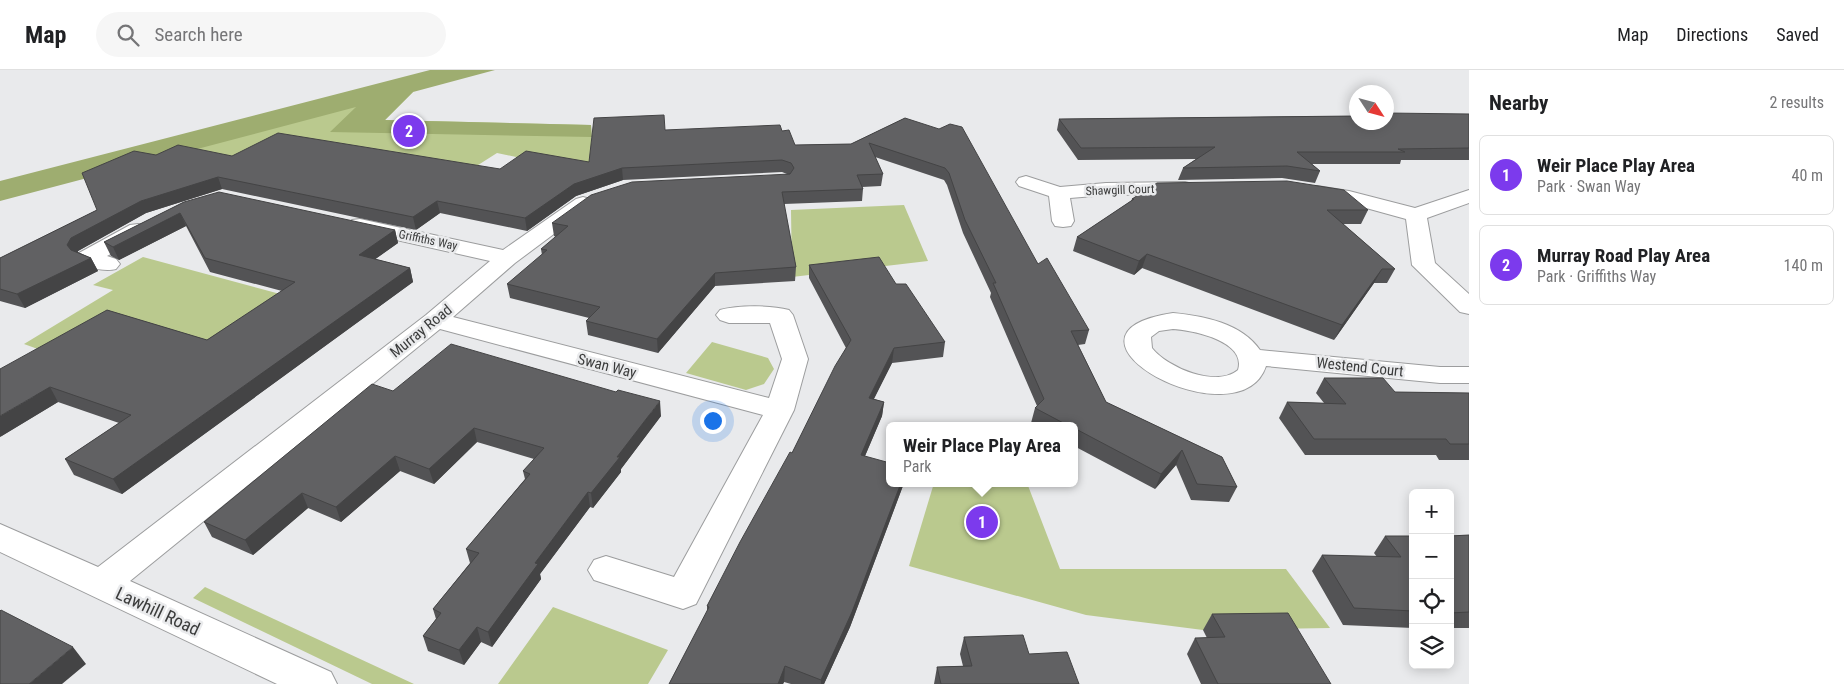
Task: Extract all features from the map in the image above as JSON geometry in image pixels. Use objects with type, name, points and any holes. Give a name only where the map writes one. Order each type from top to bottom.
[{"type":"street","points":[[1026,182],[1060,193],[1063,221]]},
{"type":"street","name":"Shawgill Court","points":[[1060,193],[1204,188]]},
{"type":"street","points":[[1301,189],[1350,197],[1416,215],[1469,196]]},
{"type":"street","name":"Murray Road","points":[[102,584],[435,320],[507,258],[584,202],[609,194]]},
{"type":"street","points":[[1416,215],[1424,265],[1469,307]]},
{"type":"street","points":[[108,264],[87,258],[155,220]]},
{"type":"street","name":"Griffiths Way","points":[[336,220],[507,258]]},
{"type":"street","points":[[606,570],[683,594],[780,410],[795,359],[780,315],[729,315]]},
{"type":"street","name":"Swan Way","points":[[435,320],[780,410]]},
{"type":"street","name":"Westend Court","points":[[1252,357],[1440,375],[1469,374]]},
{"type":"street","name":"Lawhill Road","points":[[0,537],[316,684]]},
{"type":"green space","points":[[430,70],[495,70],[413,92],[385,120],[591,125],[592,137],[330,132],[356,107],[0,201],[0,181]]},
{"type":"green space","points":[[411,83],[413,92],[385,120],[591,125],[592,171],[587,172],[497,153],[464,174],[241,164],[184,152]]},
{"type":"green space","points":[[904,205],[928,261],[792,277],[791,210]]},
{"type":"green space","points":[[143,257],[295,298],[213,350],[68,360],[24,344],[113,290],[93,285]]},
{"type":"green space","points":[[712,342],[768,358],[774,369],[764,384],[746,390],[686,373]]},
{"type":"green space","points":[[933,487],[1029,487],[1060,569],[1286,569],[1330,628],[1203,630],[1086,615],[909,566]]},
{"type":"green space","points":[[205,587],[414,684],[372,684],[193,598]]},
{"type":"green space","points":[[553,607],[668,650],[648,684],[498,684]]},
{"type":"building","points":[[1394,113],[1469,114],[1469,148],[1398,149],[1405,152],[1297,152],[1320,171],[1287,166],[1183,168],[1215,147],[1081,148],[1059,119],[1349,116],[1349,130],[1394,130]]},
{"type":"building","points":[[664,115],[665,130],[780,125],[782,131],[789,130],[795,145],[851,144],[905,118],[939,129],[950,124],[962,127],[1038,264],[1047,258],[1089,330],[1071,331],[1106,402],[1222,457],[1237,487],[1197,484],[1182,450],[1161,474],[1078,430],[1078,422],[1061,422],[1035,408],[1044,399],[993,283],[996,283],[965,220],[949,173],[945,168],[869,143],[883,174],[857,175],[863,189],[782,192],[796,267],[715,273],[657,339],[586,321],[600,307],[507,284],[547,250],[541,249],[568,226],[552,223],[591,195],[632,182],[790,174],[794,168],[791,163],[782,160],[622,168],[574,184],[525,218],[437,201],[413,217],[218,177],[141,201],[71,238],[67,245],[71,250],[91,258],[17,294],[0,289],[0,258],[97,210],[82,173],[134,151],[156,155],[178,145],[232,156],[278,133],[500,169],[526,151],[589,162],[594,118]]},
{"type":"building","points":[[1287,181],[1344,190],[1368,210],[1327,210],[1395,269],[1382,269],[1342,325],[1147,254],[1139,261],[1077,237],[1157,183]]},
{"type":"building","points":[[219,192],[395,230],[359,255],[410,268],[113,479],[65,459],[131,415],[50,387],[0,416],[0,369],[107,310],[207,340],[295,282],[205,258],[180,213],[113,247],[104,242],[184,202]]},
{"type":"building","points":[[879,257],[896,284],[906,284],[945,342],[894,348],[869,398],[884,402],[861,455],[886,462],[886,487],[899,487],[852,612],[821,680],[785,666],[778,684],[669,684],[740,542],[790,452],[792,453],[835,366],[851,340],[809,265]]},
{"type":"building","points":[[451,344],[616,392],[618,390],[660,401],[617,457],[620,457],[591,493],[588,492],[535,563],[538,564],[488,632],[477,627],[459,650],[423,636],[441,613],[433,609],[479,553],[466,549],[530,474],[523,471],[544,448],[474,428],[429,469],[395,456],[336,507],[302,493],[245,540],[204,522],[372,384],[393,391]]},
{"type":"building","points":[[1324,378],[1383,378],[1395,392],[1469,393],[1469,444],[1450,444],[1446,439],[1314,439],[1287,402],[1346,404]]},
{"type":"building","points":[[1469,535],[1469,612],[1454,613],[1454,536]]},
{"type":"building","points":[[1385,536],[1409,536],[1409,611],[1354,608],[1322,555],[1401,557]]},
{"type":"building","points":[[1,610],[73,647],[29,684],[0,684]]},
{"type":"building","points":[[1288,613],[1331,684],[1218,684],[1195,638],[1225,637],[1212,614]]},
{"type":"building","points":[[1023,635],[1029,654],[1067,652],[1079,684],[941,684],[937,667],[972,666],[964,637]]},
{"type":"place","name":"Murray Road Play Area","points":[[409,131]]},
{"type":"place","name":"Weir Place Play Area","points":[[982,522]]}]
